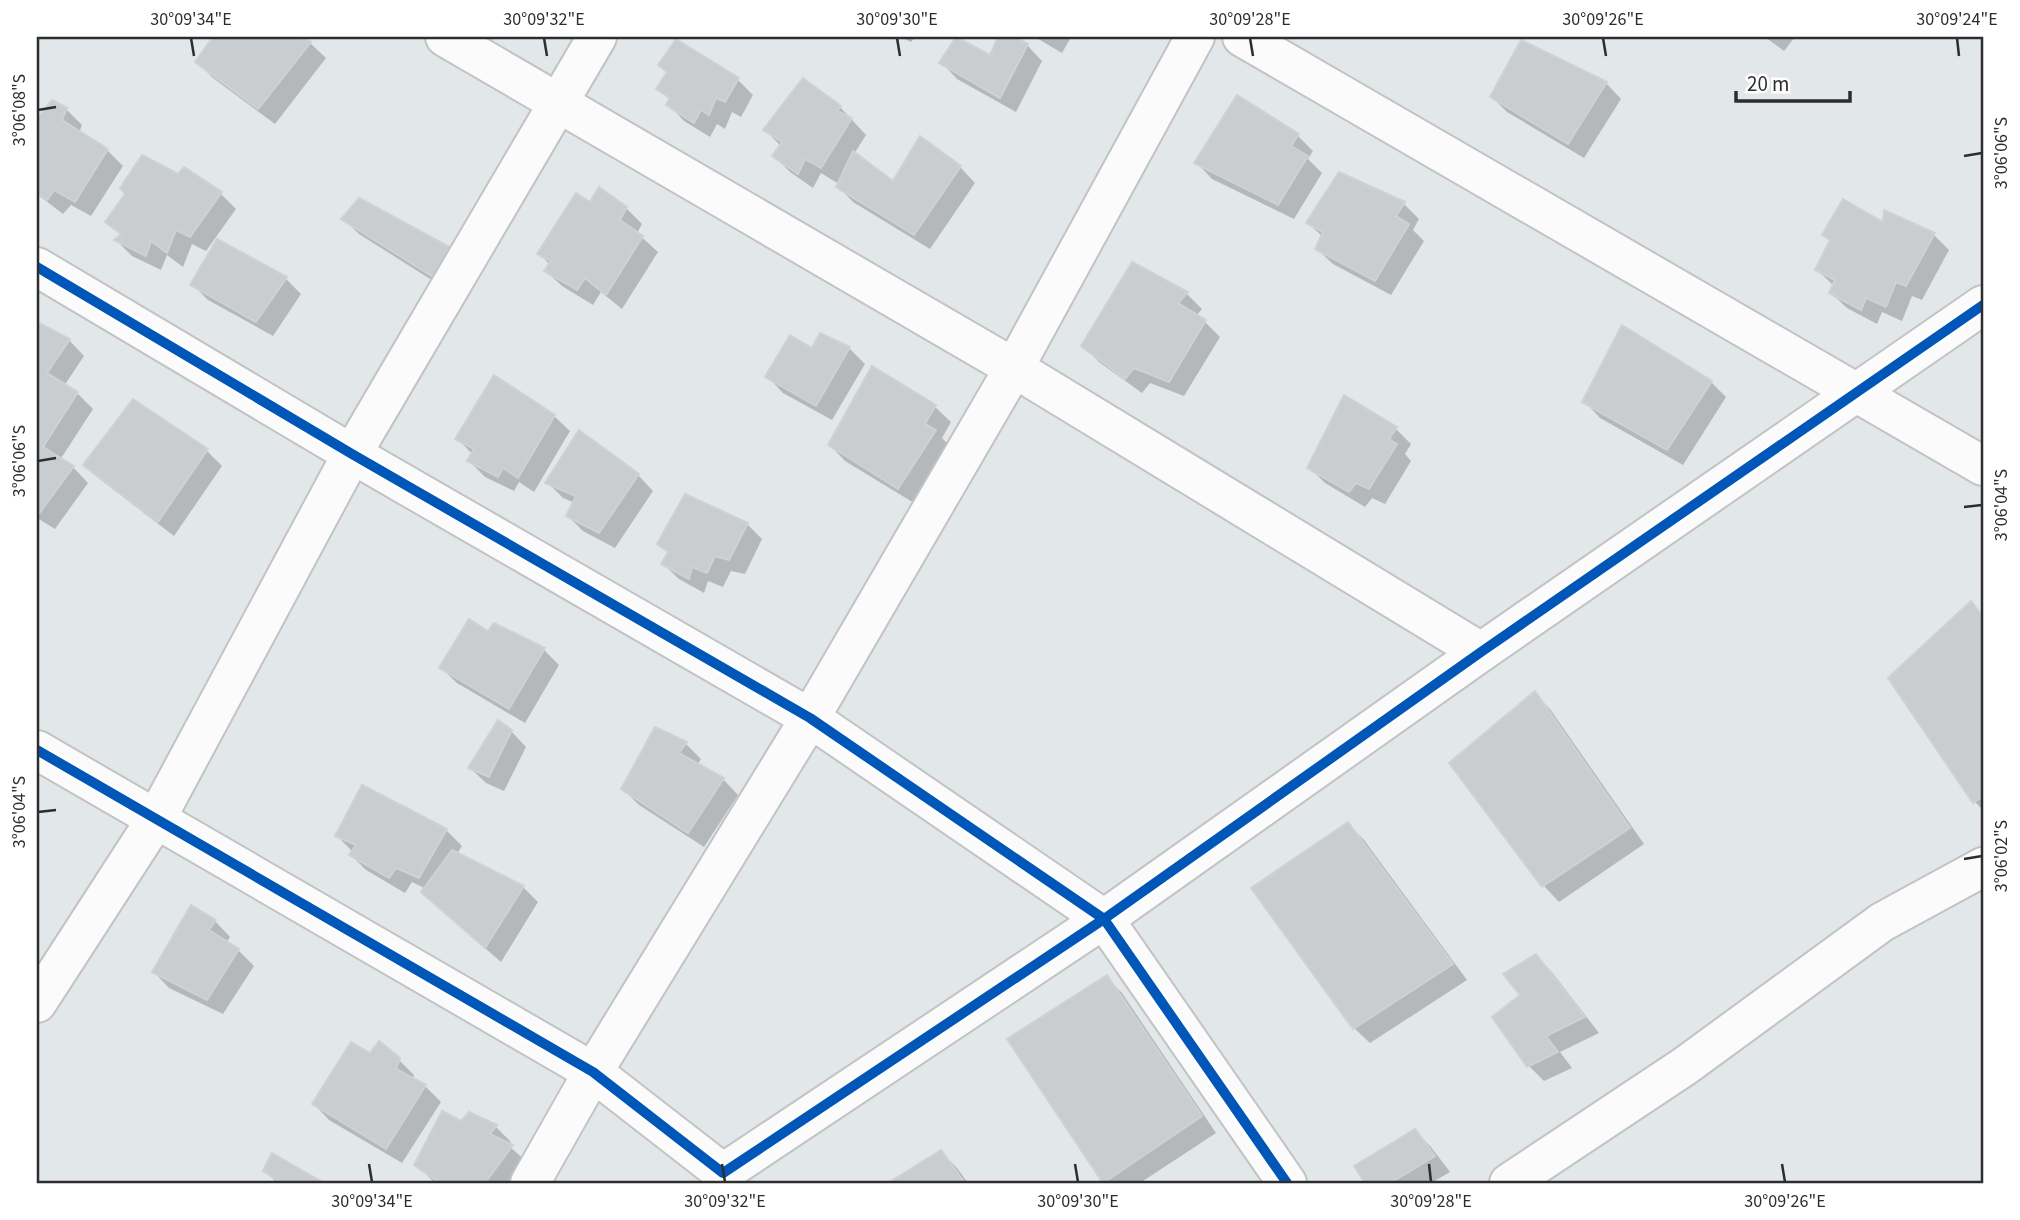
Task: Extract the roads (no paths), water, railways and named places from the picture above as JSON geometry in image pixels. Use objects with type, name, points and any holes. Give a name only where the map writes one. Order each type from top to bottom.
[{"type":"street","points":[[444,37],[1014,368],[1481,652]]},
{"type":"street","points":[[37,1003],[156,819],[352,454],[597,37]]},
{"type":"street","points":[[530,1183],[593,1072],[810,718],[1014,368],[1195,37]]},
{"type":"street","points":[[1242,37],[1983,466]]},
{"type":"street","points":[[37,267],[352,454],[810,718],[1104,919],[1287,1183]]},
{"type":"street","points":[[37,750],[593,1072],[723,1173],[1104,919],[1481,652],[1983,305]]},
{"type":"street","points":[[1509,1183],[1685,1066],[1882,922],[1983,867]]}]
